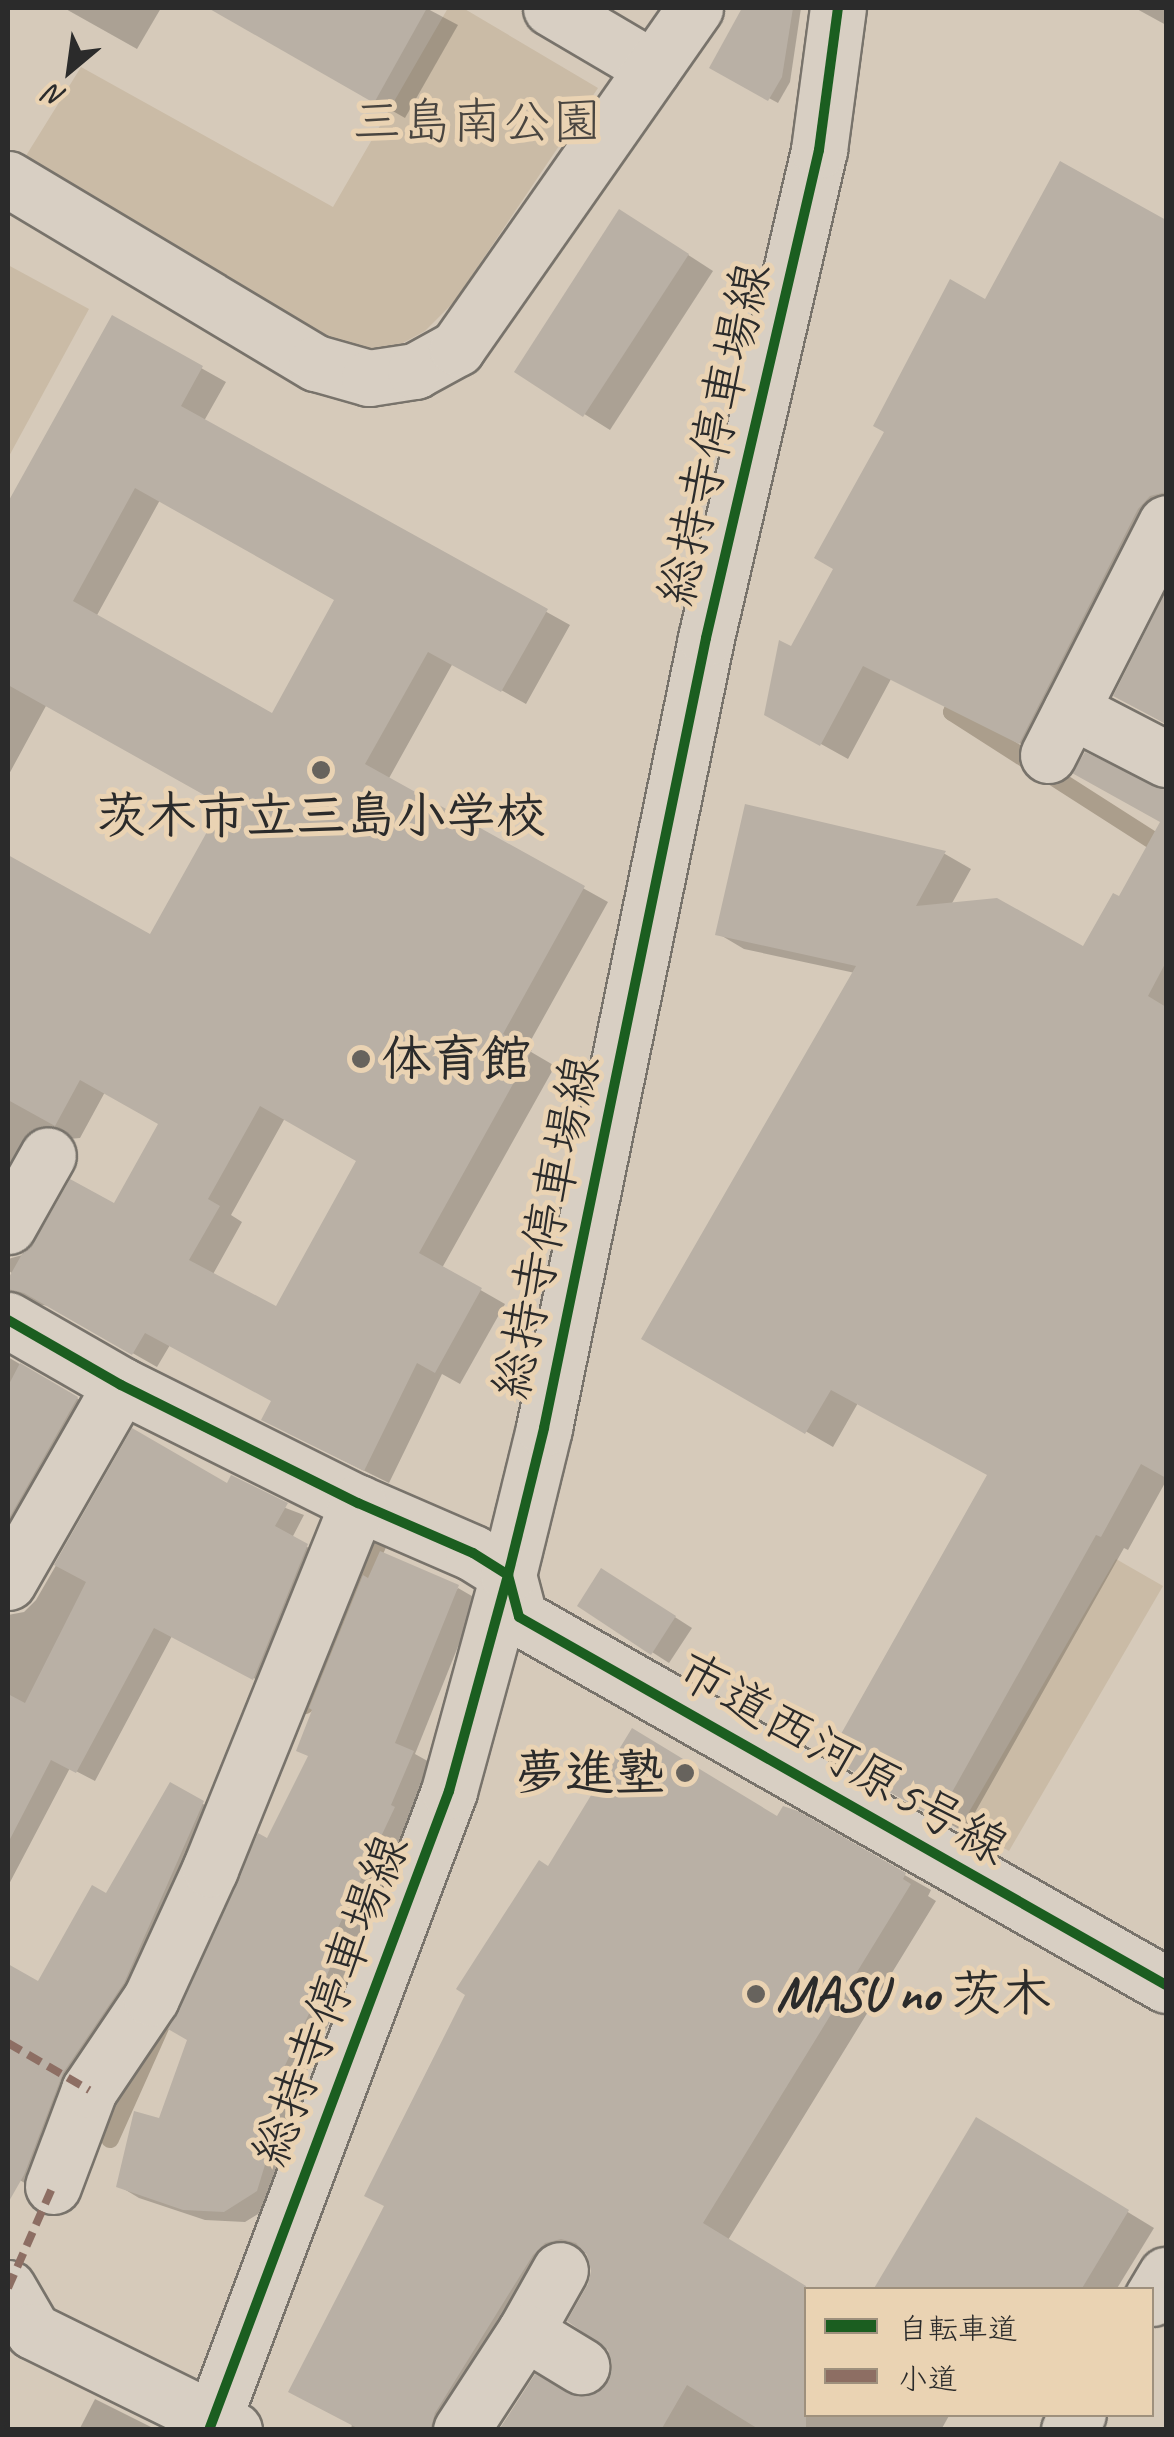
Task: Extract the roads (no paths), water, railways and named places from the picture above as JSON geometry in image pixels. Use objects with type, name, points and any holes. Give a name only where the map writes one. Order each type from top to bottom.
[{"type":"street","points":[[550,8],[654,68]]},
{"type":"street","points":[[8,179],[316,364],[370,378],[416,371],[457,348],[694,8]]},
{"type":"street","name":"総持寺停車場線","points":[[219,2425],[449,1791],[508,1575],[544,1428],[706,638],[819,150],[838,8]]},
{"type":"street","points":[[1166,527],[1059,733],[1166,759]]},
{"type":"street","points":[[8,1226],[48,1155]]},
{"type":"street","points":[[8,1320],[121,1386],[358,1503],[473,1553],[508,1575]]},
{"type":"street","points":[[8,1582],[121,1386]]},
{"type":"street","points":[[53,2186],[89,2090],[151,1998],[210,1869],[358,1503]]},
{"type":"street","name":"市道西河原5号線","points":[[508,1575],[519,1617],[1166,1985]]},
{"type":"street","points":[[461,2430],[560,2270]]},
{"type":"street","points":[[8,2288],[33,2331],[219,2425]]},
{"type":"street","points":[[524,2332],[581,2366]]},
{"type":"waterway","points":[[962,690],[952,712],[1166,849]]},
{"type":"waterway","points":[[305,1705],[381,1537]]},
{"type":"waterway","points":[[110,2139],[161,2025]]},
{"type":"place","name":"茨木市立三島小学校","points":[[321,770]]},
{"type":"place","name":"体育館","points":[[361,1059]]},
{"type":"place","name":"夢進塾","points":[[685,1773]]},
{"type":"place","name":"MASU no 茨木","points":[[756,1994]]},
{"type":"park label","name":"三島南公園","points":[[477,122]]}]
